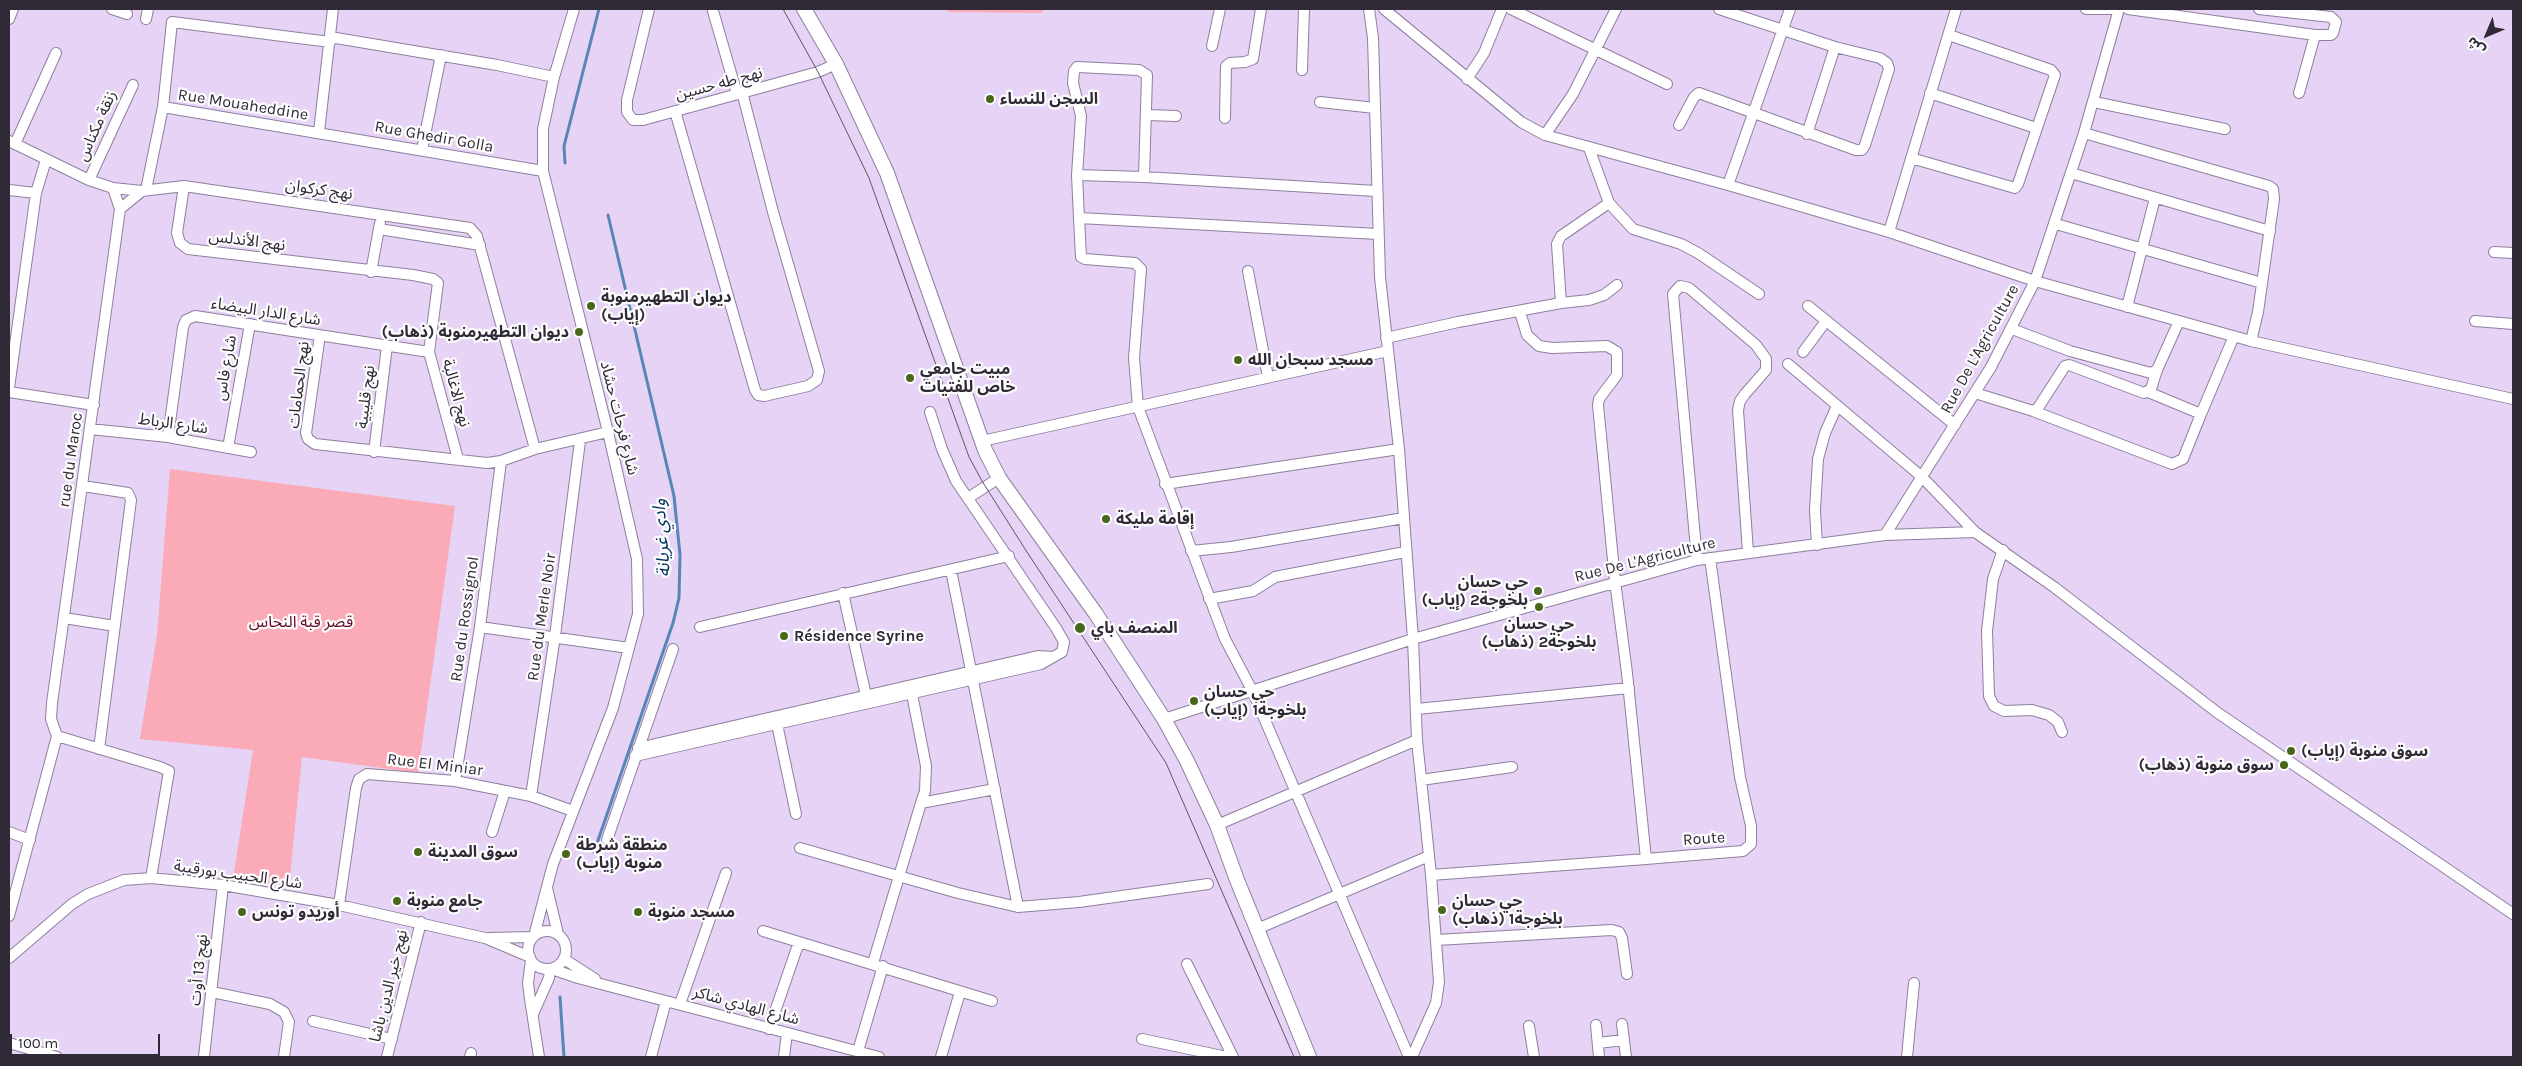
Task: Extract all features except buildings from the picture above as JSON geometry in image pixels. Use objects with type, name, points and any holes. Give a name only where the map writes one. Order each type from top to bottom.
[{"type":"main road","points":[[804,9],[836,64],[887,173],[982,441],[999,478],[1096,614],[1164,720],[1187,761],[1217,825],[1309,1057]]},
{"type":"street","points":[[9,19],[13,9]]},
{"type":"street","points":[[112,9],[127,14]]},
{"type":"street","points":[[319,132],[333,9]]},
{"type":"street","name":"شارع فرحات حشاد","points":[[533,936],[553,864],[613,708],[638,614],[637,559],[608,432],[543,171],[543,129],[554,77],[574,9]]},
{"type":"street","name":"نهج طه حسين","points":[[649,9],[626,106],[629,117],[633,120],[643,120],[803,76],[836,64]]},
{"type":"street","points":[[1212,46],[1220,9]]},
{"type":"street","points":[[1225,118],[1226,66],[1230,62],[1245,62],[1255,56],[1260,9]]},
{"type":"street","points":[[1302,70],[1304,9]]},
{"type":"street","points":[[1369,9],[1373,38],[1376,108],[1378,234],[1386,338],[1399,449],[1405,552],[1418,709],[1421,780],[1431,875],[1439,982],[1436,1003],[1411,1057]]},
{"type":"street","points":[[1384,9],[1521,122],[1545,135],[1728,184],[1889,232],[2035,281],[2251,341],[2513,399]]},
{"type":"street","points":[[1467,79],[1484,53],[1502,9]]},
{"type":"street","points":[[1511,9],[1598,49],[1667,84]]},
{"type":"street","points":[[1545,135],[1573,94],[1598,49],[1616,9]]},
{"type":"street","points":[[1679,125],[1694,97],[1700,93],[1752,114],[1856,150],[1862,150],[1865,146],[1889,69],[1887,63],[1880,58],[1835,47],[1719,9]]},
{"type":"street","points":[[1728,184],[1790,9]]},
{"type":"street","points":[[1889,232],[1956,9]]},
{"type":"street","points":[[2086,9],[2112,9]]},
{"type":"street","name":"Rue De L'Agriculture","points":[[1164,720],[1413,639],[1615,581],[1697,560],[1885,536],[1975,393],[2012,329],[2035,281],[2056,224],[2094,102],[2120,9]]},
{"type":"street","points":[[2128,9],[2315,35],[2331,36],[2336,22],[2334,19],[2321,15],[2258,9]]},
{"type":"street","points":[[675,111],[755,390],[758,395],[764,396],[808,386],[817,380],[819,371],[739,93],[713,11]]},
{"type":"street","points":[[120,209],[144,190],[163,107],[172,22],[330,39],[440,55],[554,77]]},
{"type":"street","points":[[1911,158],[2015,188],[2055,75],[2054,72],[1949,35]]},
{"type":"street","points":[[2299,93],[2315,35]]},
{"type":"street","points":[[1807,134],[1835,47]]},
{"type":"street","points":[[56,53],[12,142],[89,180],[113,188],[144,190]]},
{"type":"street","points":[[422,150],[440,55]]},
{"type":"street","points":[[1144,176],[1148,83],[1145,72],[1139,70],[1077,67],[1074,70],[1073,83],[1081,116],[1077,175],[1081,257],[1085,259],[1136,262],[1142,269],[1134,358],[1138,407],[1165,484],[1225,640],[1253,692],[1411,1057]]},
{"type":"street","name":"زنقة مكناس","points":[[89,180],[133,85]]},
{"type":"street","points":[[1930,93],[2036,128]]},
{"type":"street","points":[[1320,102],[1376,108]]},
{"type":"street","points":[[2094,102],[2225,129]]},
{"type":"street","name":"Rue Mouaheddine","points":[[163,107],[319,132]]},
{"type":"street","points":[[1147,115],[1176,116]]},
{"type":"street","name":"Rue Ghedir Golla","points":[[319,132],[543,171]]},
{"type":"street","points":[[2084,133],[2271,187],[2274,199],[2270,231],[2251,341]]},
{"type":"street","points":[[1589,148],[1609,203],[1633,229],[1681,244],[1698,253],[1759,294]]},
{"type":"street","points":[[9,388],[36,193],[46,160]]},
{"type":"street","points":[[2071,173],[2270,231]]},
{"type":"street","points":[[1077,175],[1144,176],[1376,192]]},
{"type":"street","name":"نهج كركوان","points":[[144,190],[184,186],[381,214],[470,228],[475,231],[535,449]]},
{"type":"street","name":"نهج الأندلس","points":[[184,186],[177,233],[180,243],[188,249],[371,272]]},
{"type":"street","name":"rue du Maroc","points":[[57,736],[52,725],[51,711],[120,209],[113,188]]},
{"type":"street","points":[[9,190],[36,193]]},
{"type":"street","points":[[2127,307],[2155,198]]},
{"type":"street","points":[[1560,303],[1557,244],[1561,236],[1609,203]]},
{"type":"street","points":[[371,272],[381,214]]},
{"type":"street","points":[[1079,218],[1378,234]]},
{"type":"street","points":[[2056,224],[2262,283]]},
{"type":"street","points":[[379,229],[480,245]]},
{"type":"street","points":[[2494,252],[2513,253]]},
{"type":"street","points":[[1248,271],[1268,377]]},
{"type":"street","name":"نهج الاغالبة","points":[[371,272],[413,275],[433,279],[438,283],[429,352],[458,459]]},
{"type":"street","points":[[1386,338],[1560,303],[1597,298],[1617,285]]},
{"type":"street","points":[[1697,560],[1673,294],[1680,286],[1690,288],[1756,345],[1766,359],[1766,370],[1740,401],[1738,410],[1748,552]]},
{"type":"street","points":[[1808,306],[1955,425]]},
{"type":"street","points":[[1431,875],[1646,859],[1629,688],[1615,581],[1598,405],[1599,399],[1617,375],[1616,352],[1607,346],[1552,348],[1539,346],[1527,335],[1520,312]]},
{"type":"street","name":"شارع الدار البيضاء","points":[[168,437],[183,327],[186,320],[195,316],[429,352]]},
{"type":"street","points":[[1803,352],[1826,320]]},
{"type":"street","points":[[2148,392],[2179,321]]},
{"type":"street","points":[[2475,321],[2513,324]]},
{"type":"street","name":"شارع فاس","points":[[228,448],[250,324]]},
{"type":"street","points":[[2012,329],[2070,351],[2146,372],[2152,373],[2157,370]]},
{"type":"street","name":"نهج الحمامات","points":[[320,335],[306,433],[308,439],[315,444],[374,452]]},
{"type":"street","points":[[1975,393],[2033,411],[2172,464],[2183,459],[2234,336]]},
{"type":"street","name":"نهج قليبية","points":[[374,452],[387,346]]},
{"type":"street","points":[[982,441],[1388,351]]},
{"type":"street","points":[[2033,411],[2038,408],[2065,366],[2070,351]]},
{"type":"street","points":[[1788,364],[1922,478],[1975,532],[2003,550],[2218,713],[2513,914]]},
{"type":"street","points":[[2065,366],[2069,365],[2144,393],[2148,392],[2201,414]]},
{"type":"street","points":[[9,392],[94,405]]},
{"type":"street","points":[[1817,545],[1814,510],[1818,459],[1826,432],[1837,406]]},
{"type":"street","points":[[636,752],[911,690],[1038,656],[1053,657],[1062,652],[1064,646],[1062,638],[948,465],[930,412]]},
{"type":"street","name":"شارع الرباط","points":[[90,429],[168,437],[251,452]]},
{"type":"street","points":[[374,452],[487,463],[502,461],[535,449],[580,441],[608,432]]},
{"type":"street","name":"Rue du Merle Noir","points":[[530,796],[555,636],[580,441]]},
{"type":"street","points":[[1165,484],[1399,449]]},
{"type":"street","name":"Rue du Rossignol","points":[[456,781],[480,627],[502,461]]},
{"type":"street","points":[[968,498],[999,478]]},
{"type":"street","points":[[83,486],[131,495],[128,538],[99,749]]},
{"type":"street","points":[[1191,551],[1404,518]]},
{"type":"street","points":[[1885,536],[1975,532]]},
{"type":"street","points":[[2003,550],[1993,579],[1987,631],[1989,696],[1994,706],[2004,710],[2032,710],[2049,715],[2058,722],[2062,732]]},
{"type":"street","points":[[1209,599],[1253,591],[1275,577],[1405,552]]},
{"type":"street","points":[[700,627],[1009,556]]},
{"type":"street","name":"Route","points":[[1646,859],[1743,851],[1751,844],[1751,826],[1740,777],[1710,558]]},
{"type":"street","points":[[950,570],[1018,906]]},
{"type":"street","points":[[843,593],[866,699]]},
{"type":"street","points":[[64,618],[115,626]]},
{"type":"street","points":[[480,627],[555,636],[629,648]]},
{"type":"street","points":[[608,840],[636,752],[673,649]]},
{"type":"street","points":[[1418,709],[1629,688]]},
{"type":"street","points":[[872,963],[925,791],[926,766],[911,690]]},
{"type":"street","points":[[636,752],[777,724],[866,699]]},
{"type":"street","points":[[777,724],[796,814]]},
{"type":"street","points":[[9,916],[57,736],[160,766],[169,771],[152,878]]},
{"type":"street","points":[[1217,825],[1418,740]]},
{"type":"street","points":[[1421,780],[1512,767]]},
{"type":"street","name":"Rue El Miniar","points":[[339,905],[356,788],[359,779],[372,772],[456,781],[530,796],[573,811]]},
{"type":"street","points":[[921,803],[995,789]]},
{"type":"street","points":[[492,832],[505,791]]},
{"type":"street","points":[[9,832],[30,840]]},
{"type":"street","points":[[800,848],[958,893],[1018,906],[1079,902],[1208,884]]},
{"type":"street","points":[[1257,929],[1429,856]]},
{"type":"street","points":[[680,1004],[726,873]]},
{"type":"street","name":"شارع الحبيب بورقيبة","points":[[9,958],[72,904],[88,894],[124,880],[152,878],[223,885],[339,905],[420,922],[485,938],[530,958]]},
{"type":"street","name":"نهج 13 أوت","points":[[204,1057],[223,885]]},
{"type":"street","name":"شارع فرحات حشاد","points":[[547,888],[558,934]]},
{"type":"street","name":"نهج خير الدين باشا","points":[[387,1057],[420,922]]},
{"type":"street","points":[[533,1015],[547,984],[551,969],[564,959],[566,945],[558,934],[546,930],[533,936],[528,947],[530,958],[528,983],[539,1057]]},
{"type":"street","points":[[1436,940],[1612,930],[1619,932],[1622,938],[1627,974]]},
{"type":"street","points":[[763,931],[883,966],[992,1001]]},
{"type":"street","name":"شارع الحبيب بورقيبة","points":[[485,938],[533,936]]},
{"type":"street","points":[[769,1029],[799,942]]},
{"type":"street","points":[[530,958],[539,968],[551,969]]},
{"type":"street","name":"شارع الهادي شاكر","points":[[564,959],[605,985]]},
{"type":"street","points":[[1187,964],[1233,1057]]},
{"type":"street","points":[[858,1052],[883,966]]},
{"type":"street","name":"شارع الهادي شاكر","points":[[551,969],[879,1057]]},
{"type":"street","points":[[1906,1057],[1914,983]]},
{"type":"street","points":[[212,992],[270,1004],[284,1012],[289,1022],[284,1057]]},
{"type":"street","points":[[941,1057],[960,992]]},
{"type":"street","points":[[652,1057],[666,1000]]},
{"type":"street","points":[[313,1021],[392,1039]]},
{"type":"street","points":[[1622,1024],[1626,1057]]},
{"type":"street","points":[[1596,1025],[1599,1057]]},
{"type":"street","points":[[1529,1026],[1534,1057]]},
{"type":"street","points":[[784,1057],[787,1033]]},
{"type":"street","points":[[1142,1039],[1226,1057]]},
{"type":"street","points":[[1598,1043],[1624,1040]]},
{"type":"street","points":[[9,1043],[56,1057]]},
{"type":"green space","points":[[948,9],[1043,9],[1042,13],[948,12]]},
{"type":"green space","name":"قصر قبة النحاس","points":[[170,469],[455,506],[418,773],[302,757],[289,886],[233,879],[253,750],[140,739],[157,635]]},
{"type":"waterway","points":[[565,163],[564,146],[599,9]]},
{"type":"waterway","name":"وادي غريانة","points":[[594,852],[673,623],[679,598],[680,555],[674,496],[608,215]]},
{"type":"waterway","name":"وادي غريانة","points":[[560,997],[564,1057]]},
{"type":"tram line","points":[[783,9],[818,72],[869,178],[969,457],[1025,549],[1166,763],[1294,1057]]},
{"type":"place","name":"السجن للنساء","points":[[990,99]]},
{"type":"place","name":"ديوان التطهيرمنوبة (إياب)","points":[[591,306]]},
{"type":"place","name":"ديوان التطهيرمنوبة (ذهاب)","points":[[579,332]]},
{"type":"place","name":"مسجد سبحان الله","points":[[1238,360]]},
{"type":"place","name":"مبيت جامعي خاص للفتيات","points":[[910,378]]},
{"type":"place","name":"إقامة مليكة","points":[[1106,519]]},
{"type":"place","name":"حي حسان بلخوجة2 (إياب)","points":[[1538,591]]},
{"type":"place","name":"حي حسان بلخوجة2 (ذهاب)","points":[[1539,607]]},
{"type":"place","name":"المنصف باي","points":[[1080,628]]},
{"type":"place","name":"Résidence Syrine","points":[[784,636]]},
{"type":"place","name":"حي حسان بلخوجة1 (إياب)","points":[[1194,701]]},
{"type":"place","name":"سوق منوبة (إياب)","points":[[2291,751]]},
{"type":"place","name":"سوق منوبة (ذهاب)","points":[[2284,765]]},
{"type":"place","name":"سوق المدينة","points":[[418,852]]},
{"type":"place","name":"منطقة شرطة منوبة (إياب)","points":[[566,854]]},
{"type":"place","name":"جامع منوبة","points":[[397,901]]},
{"type":"place","name":"حي حسان بلخوجة1 (ذهاب)","points":[[1442,910]]},
{"type":"place","name":"أوريدو تونس","points":[[242,912]]},
{"type":"place","name":"مسجد منوبة","points":[[638,912]]}]
